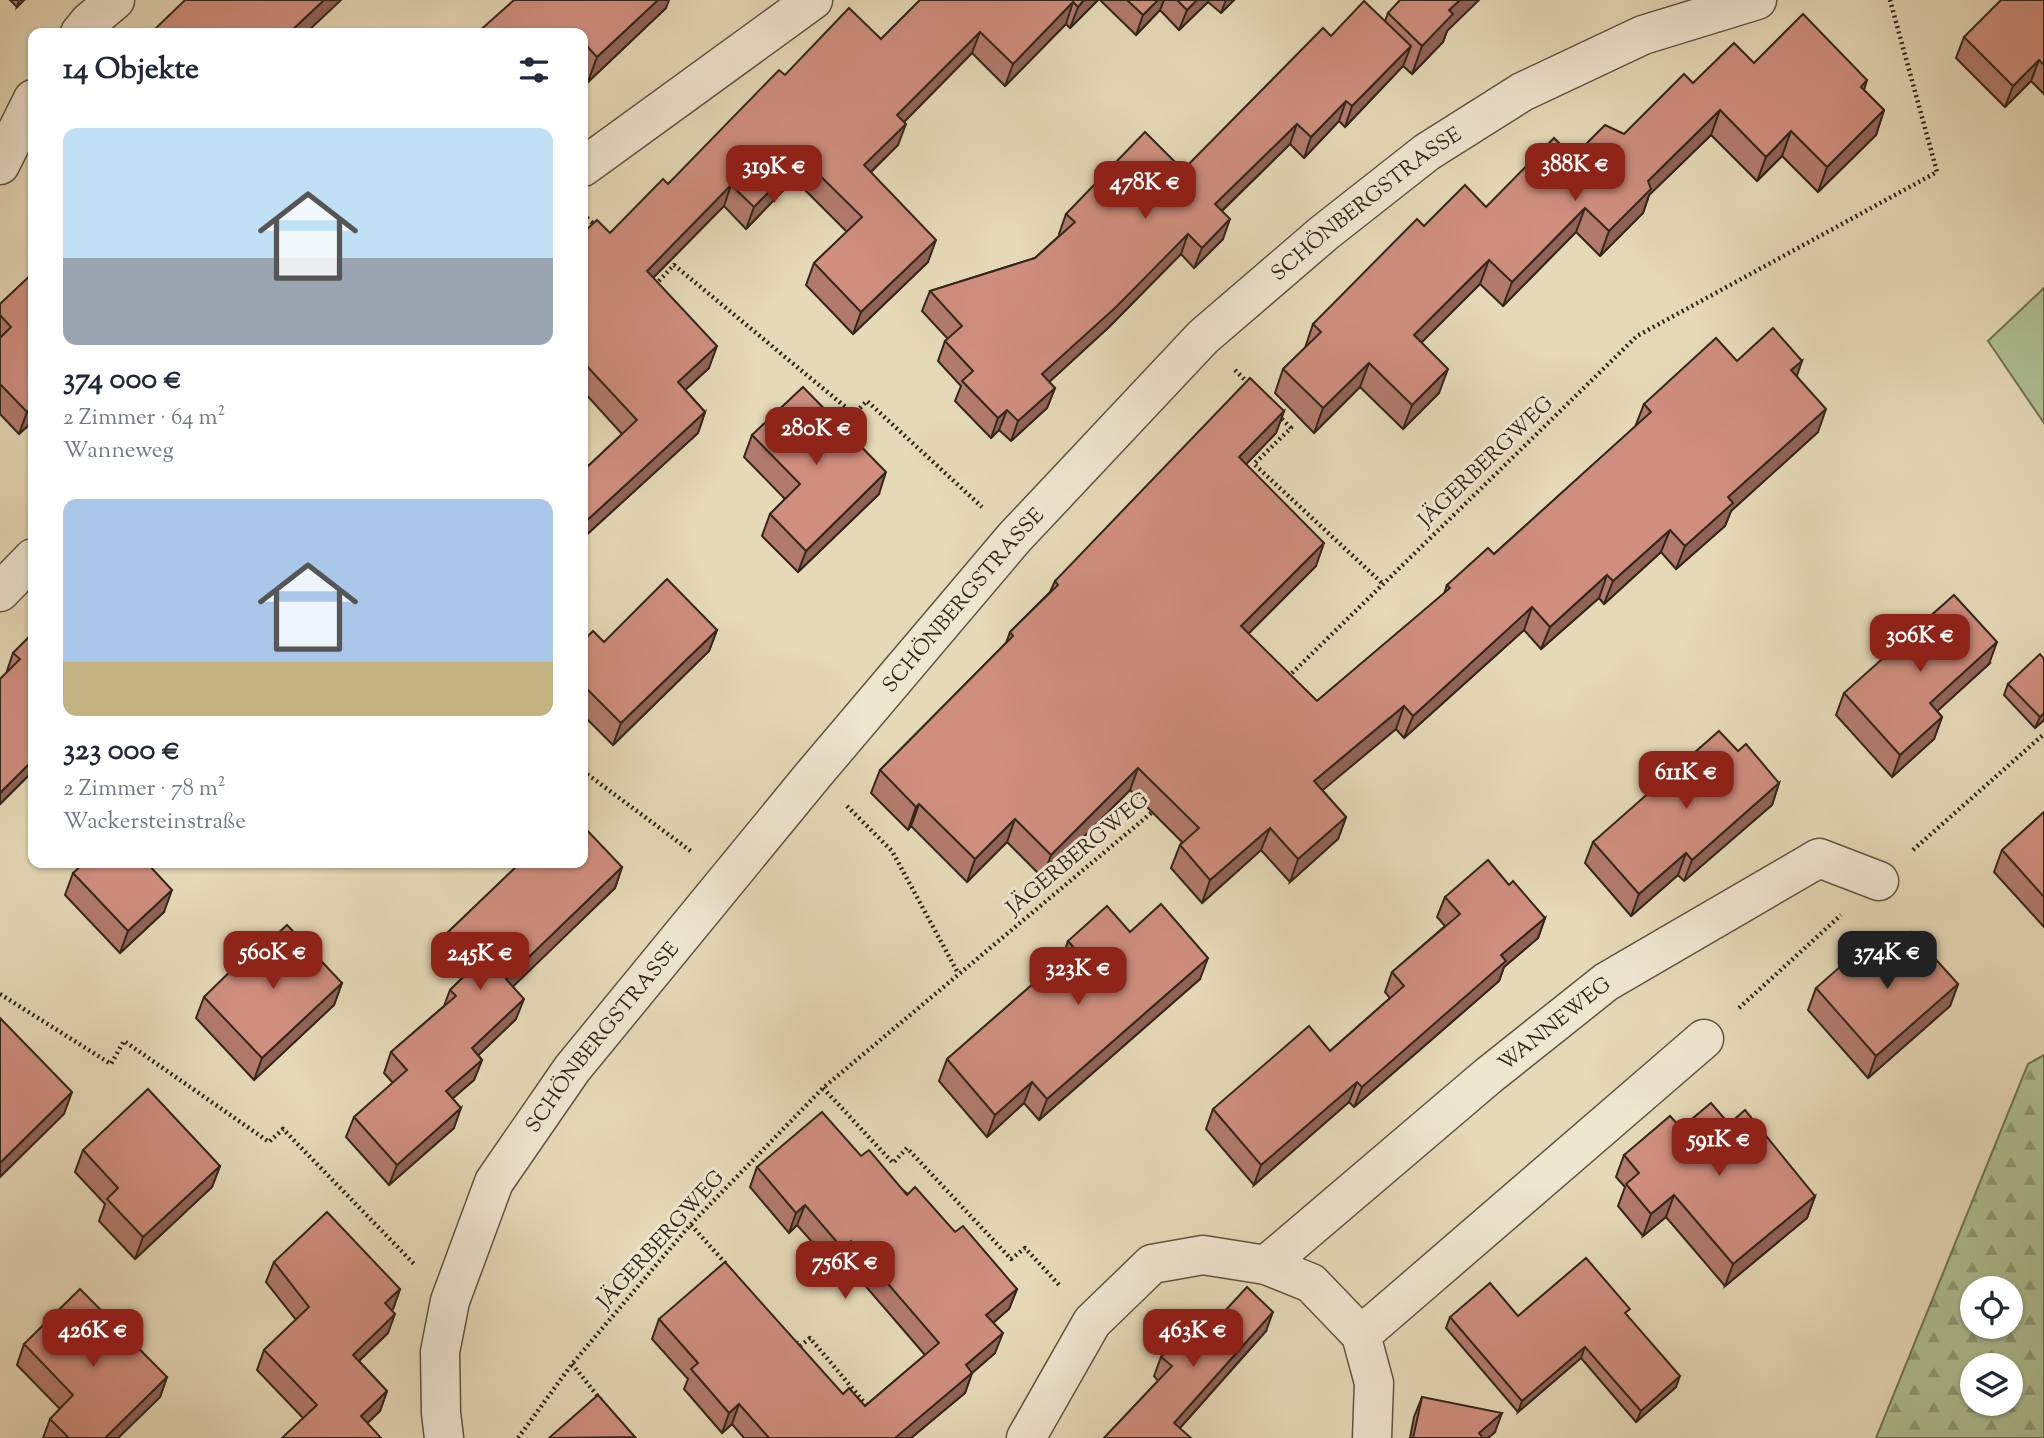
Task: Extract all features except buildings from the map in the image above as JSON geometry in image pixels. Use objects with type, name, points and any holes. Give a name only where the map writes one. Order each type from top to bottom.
[{"type":"street","points":[[84,28],[115,0]]},
{"type":"street","points":[[588,163],[813,0]]},
{"type":"street","name":"SCHÖNBERGSTRASSE","points":[[444,1438],[440,1352],[450,1301],[494,1182],[572,1069],[814,774],[1014,538],[1203,337],[1324,233],[1427,152],[1522,92],[1643,36],[1758,0]]},
{"type":"street","points":[[0,165],[28,109]]},
{"type":"street","points":[[0,592],[28,563]]},
{"type":"street","name":"WANNEWEG","points":[[1266,1265],[1488,1076],[1606,982],[1819,858],[1880,881]]},
{"type":"street","points":[[1362,1335],[1704,1039]]},
{"type":"street","points":[[1026,1438],[1092,1322],[1152,1264],[1203,1255],[1266,1265],[1311,1283],[1362,1335],[1374,1383],[1372,1438]]},
{"type":"path","name":"JÄGERBERGWEG","points":[[1285,680],[1637,336],[1937,172],[1891,0]]},
{"type":"path","points":[[588,218],[601,231]]},
{"type":"path","points":[[645,276],[654,285],[674,265],[854,414],[867,401],[1014,538]]},
{"type":"path","points":[[1203,337],[1256,392]]},
{"type":"path","points":[[1274,410],[1291,428],[1254,464],[1382,583]]},
{"type":"path","points":[[1704,1039],[2044,734]]},
{"type":"path","points":[[814,774],[892,851],[958,973]]},
{"type":"path","points":[[588,775],[729,879]]},
{"type":"path","name":"JÄGERBERGWEG","points":[[518,1438],[572,1364],[691,1224],[823,1088],[1159,806]]},
{"type":"path","points":[[0,994],[111,1064],[124,1041],[269,1142],[283,1129],[450,1301]]},
{"type":"path","points":[[823,1088],[893,1163],[907,1148],[1012,1259],[1025,1248],[1092,1322]]},
{"type":"path","points":[[691,1224],[736,1275]]},
{"type":"path","points":[[791,1336],[800,1346],[810,1338],[878,1418]]},
{"type":"path","points":[[572,1364],[607,1406]]},
{"type":"green space","points":[[2044,288],[2044,423],[1988,341]]},
{"type":"green space","points":[[2044,1055],[2044,1438],[1876,1438],[2028,1064]]}]
